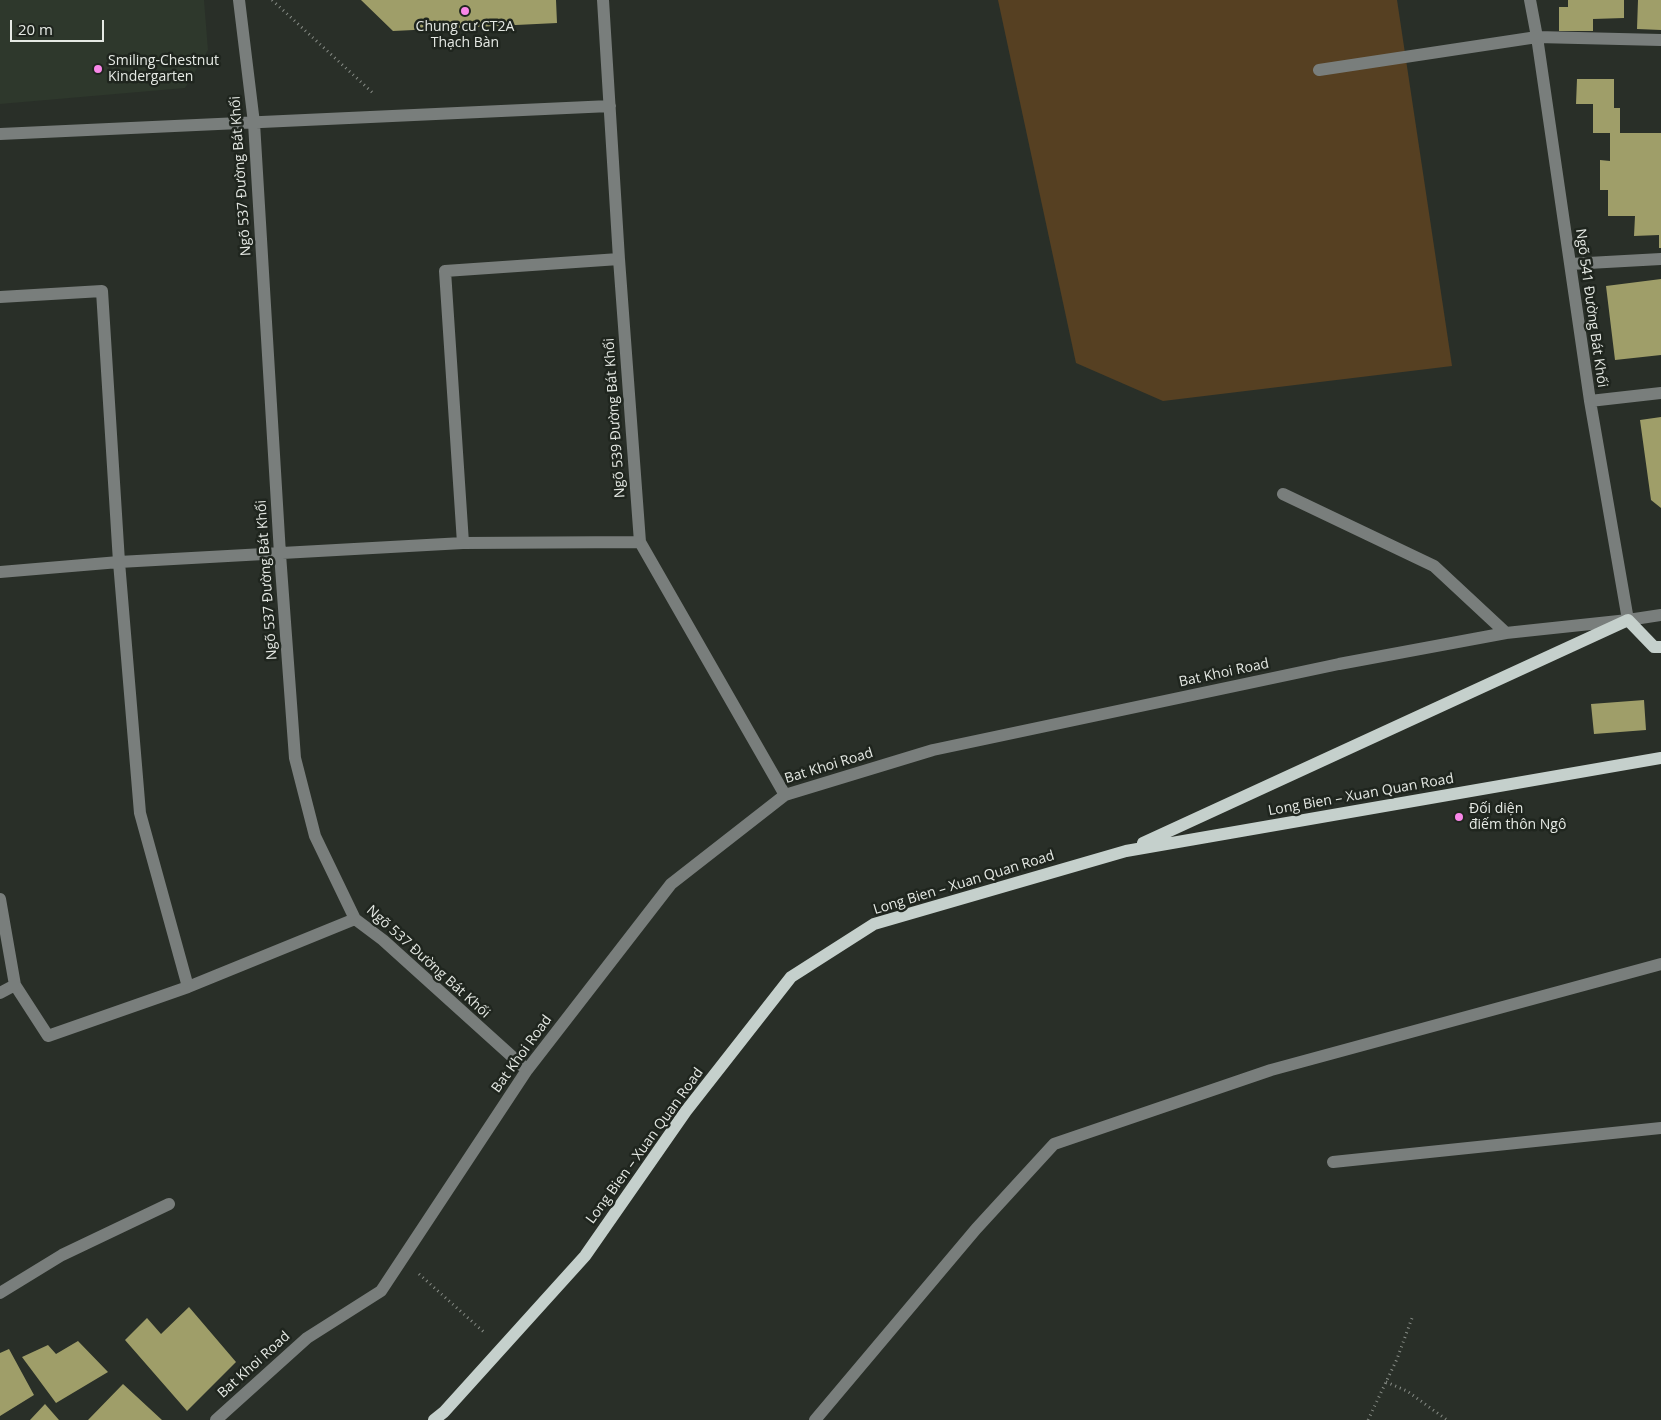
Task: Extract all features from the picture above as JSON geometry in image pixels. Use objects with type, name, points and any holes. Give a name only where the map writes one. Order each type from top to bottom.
[{"type":"main road","points":[[1126,851],[1628,620],[1654,647],[1661,647]]},
{"type":"main road","name":"Long Bien – Xuan Quan Road","points":[[434,1420],[444,1412],[585,1256],[686,1111],[791,977],[874,924],[1126,851],[1661,758]]},
{"type":"street","name":"Ngõ 537 Đường Bát Khối","points":[[239,0],[254,123],[280,554],[295,758],[315,836],[355,919],[383,940],[527,1070]]},
{"type":"street","name":"Ngõ 539 Đường Bát Khối","points":[[603,0],[619,259],[640,542],[785,795]]},
{"type":"street","name":"Ngõ 541 Đường Bát Khối","points":[[1530,0],[1590,401],[1628,620]]},
{"type":"street","points":[[1320,70],[1537,37],[1661,41]]},
{"type":"street","points":[[0,134],[610,106]]},
{"type":"street","points":[[463,544],[445,271],[619,259]]},
{"type":"street","points":[[1570,264],[1661,259]]},
{"type":"street","points":[[0,297],[102,291],[119,562],[140,813],[188,986]]},
{"type":"street","points":[[1590,401],[1661,393]]},
{"type":"street","points":[[1283,494],[1434,566],[1506,633]]},
{"type":"street","points":[[0,572],[119,562],[463,544],[640,542]]},
{"type":"street","name":"Bat Khoi Road","points":[[216,1420],[307,1338],[381,1291],[527,1070],[671,884],[785,795],[933,750],[1339,664],[1506,633],[1661,615]]},
{"type":"street","points":[[0,899],[15,986],[48,1036],[188,986],[355,919]]},
{"type":"street","points":[[815,1420],[976,1229],[1054,1144],[1271,1070],[1661,964]]},
{"type":"street","points":[[0,993],[15,986]]},
{"type":"street","points":[[1332,1162],[1661,1128]]},
{"type":"street","points":[[0,1293],[62,1255],[169,1204]]},
{"type":"path","points":[[272,0],[376,97]]},
{"type":"path","points":[[419,1274],[492,1340]]},
{"type":"path","points":[[1368,1420],[1397,1359],[1412,1318]]},
{"type":"path","points":[[1386,1382],[1408,1391],[1447,1420]]},
{"type":"shaded area","name":"Smiling-Chestnut Kindergarten","points":[[0,0],[204,0],[208,50],[185,88],[0,104]]},
{"type":"shaded area","points":[[998,0],[1397,0],[1452,366],[1163,401],[1076,363]]},
{"type":"building","name":"Chung cư CT2A Thạch Bàn","points":[[361,0],[556,0],[557,23],[393,31]]},
{"type":"building","points":[[1568,0],[1624,0],[1624,18],[1593,19],[1593,31],[1559,31],[1559,7],[1568,7]]},
{"type":"building","points":[[1638,0],[1661,0],[1661,30],[1637,29]]},
{"type":"building","points":[[1577,79],[1614,79],[1614,108],[1620,108],[1620,133],[1661,133],[1661,248],[1659,248],[1659,235],[1634,236],[1635,216],[1608,216],[1608,190],[1600,190],[1600,160],[1610,161],[1610,133],[1593,133],[1593,104],[1576,104]]},
{"type":"building","points":[[1661,279],[1661,355],[1615,360],[1606,286]]},
{"type":"building","points":[[1661,417],[1661,508],[1651,500],[1640,420]]},
{"type":"building","points":[[1644,700],[1646,730],[1594,734],[1591,704]]},
{"type":"building","points":[[189,1307],[236,1362],[187,1411],[125,1340],[147,1318],[161,1334]]},
{"type":"building","points":[[78,1341],[108,1372],[56,1403],[22,1357],[48,1345],[56,1354]]},
{"type":"building","points":[[9,1349],[34,1395],[0,1416],[0,1353]]},
{"type":"building","points":[[123,1384],[162,1420],[88,1420]]},
{"type":"building","points":[[45,1404],[59,1420],[30,1420]]},
{"type":"place","name":"Chung cư CT2A Thạch Bàn","points":[[465,11]]},
{"type":"place","name":"Smiling-Chestnut Kindergarten","points":[[98,69]]},
{"type":"place","name":"Đối diện điếm thôn Ngô","points":[[1459,817]]}]
